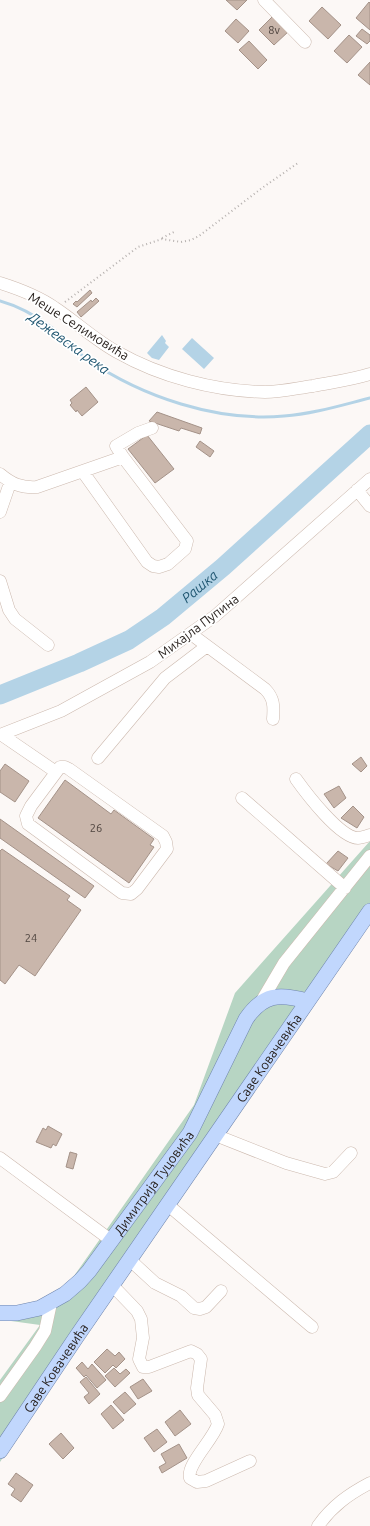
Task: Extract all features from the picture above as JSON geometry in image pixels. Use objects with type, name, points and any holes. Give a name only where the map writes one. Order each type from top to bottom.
[{"type":"main road","name":"Саве Ковачевића","points":[[0,1451],[215,1135],[370,911]]},
{"type":"main road","points":[[261,1002],[268,998],[283,996],[307,1001]]},
{"type":"main road","name":"Димитрија Туцовића","points":[[0,1313],[26,1312],[40,1308],[66,1294],[80,1281],[112,1241],[190,1133],[246,1019],[261,1002]]},
{"type":"street","points":[[264,0],[305,42]]},
{"type":"street","name":"Меше Селимовића","points":[[0,283],[36,296],[56,308],[117,352],[149,368],[188,381],[232,389],[266,392],[304,387],[370,374]]},
{"type":"street","points":[[83,472],[147,562],[153,566],[159,567],[168,564],[185,550],[187,542],[116,446],[138,433],[152,428]]},
{"type":"street","points":[[0,474],[15,484],[28,488],[37,487],[123,457]]},
{"type":"street","name":"Михајла Пупина","points":[[1,735],[90,696],[150,662],[191,634],[215,616],[370,479]]},
{"type":"street","points":[[0,512],[15,484]]},
{"type":"street","points":[[357,490],[370,506]]},
{"type":"street","points":[[0,581],[9,610],[15,619],[48,645]]},
{"type":"street","points":[[191,634],[271,695],[275,704],[273,719]]},
{"type":"street","points":[[98,758],[165,678],[207,646]]},
{"type":"street","points":[[1,735],[56,772]]},
{"type":"street","points":[[60,767],[70,768],[163,836],[167,849],[137,890],[131,894],[122,893],[28,824],[26,816],[31,806],[56,772],[60,767]]},
{"type":"street","points":[[296,779],[310,798],[343,832],[358,838],[370,835]]},
{"type":"street","points":[[242,798],[345,888]]},
{"type":"street","name":"Димитрија Туцовића","points":[[261,1002],[284,963],[370,856]]},
{"type":"street","points":[[215,1135],[286,1163],[325,1174],[333,1172],[351,1153]]},
{"type":"street","points":[[0,1158],[112,1241]]},
{"type":"street","points":[[168,1205],[312,1327]]},
{"type":"street","points":[[130,1260],[155,1283],[181,1296],[194,1308],[200,1309],[206,1307],[221,1291]]},
{"type":"street","points":[[112,1286],[142,1318],[144,1338],[139,1359],[143,1367],[149,1367],[191,1351],[197,1354],[201,1359],[197,1388],[198,1395],[214,1415],[218,1424],[212,1439],[191,1466],[189,1474],[190,1478],[197,1482],[206,1481],[250,1461]]},
{"type":"street","points":[[0,1396],[45,1331],[51,1303]]},
{"type":"street","points":[[318,1526],[333,1507],[352,1493],[370,1483]]},
{"type":"path","points":[[162,239],[181,242],[191,240],[199,236],[262,188],[298,163]]},
{"type":"path","points":[[56,308],[117,261],[138,247],[162,239],[174,232]]},
{"type":"green space","points":[[370,841],[370,920],[112,1292],[0,1462],[0,1380],[40,1325],[11,1321],[18,1306],[41,1302],[56,1293],[74,1276],[194,1105],[235,993]]},
{"type":"water","points":[[162,335],[166,341],[165,343],[169,347],[159,360],[152,358],[147,353]]},
{"type":"water","points":[[192,338],[214,358],[204,369],[182,349]]},
{"type":"building","points":[[226,0],[247,0],[237,10]]},
{"type":"building","points":[[369,2],[370,3],[370,30],[356,18]]},
{"type":"building","points":[[322,7],[341,25],[328,39],[309,21]]},
{"type":"building","points":[[274,15],[289,31],[274,45],[259,30]]},
{"type":"building","points":[[236,19],[249,31],[238,43],[225,31]]},
{"type":"building","points":[[362,29],[370,35],[370,41],[367,44],[356,36]]},
{"type":"building","points":[[349,35],[362,47],[347,63],[334,51]]},
{"type":"building","points":[[249,41],[267,60],[258,69],[239,50]]},
{"type":"building","points":[[370,62],[370,85],[358,75]]},
{"type":"building","points":[[90,290],[92,293],[77,307],[73,304],[76,301],[77,302]]},
{"type":"building","points":[[96,298],[99,301],[81,317],[77,312],[91,300],[92,302]]},
{"type":"building","points":[[86,387],[98,402],[82,416],[70,405],[72,403],[70,400]]},
{"type":"building","points":[[157,412],[202,428],[200,434],[181,428],[179,431],[149,421]]},
{"type":"building","points":[[147,435],[174,469],[155,483],[128,449]]},
{"type":"building","points":[[200,441],[214,451],[210,457],[196,447]]},
{"type":"building","points":[[361,757],[367,766],[361,772],[352,764]]},
{"type":"building","points":[[5,764],[29,781],[15,802],[0,792],[0,771]]},
{"type":"building","points":[[65,780],[111,814],[114,810],[154,839],[150,845],[154,847],[129,883],[38,818]]},
{"type":"building","points":[[339,786],[346,798],[334,808],[324,794]]},
{"type":"building","points":[[353,806],[364,817],[357,828],[341,818]]},
{"type":"building","points":[[0,819],[94,886],[85,898],[0,838]]},
{"type":"building","points":[[2,849],[70,896],[67,900],[81,910],[35,976],[19,965],[5,984],[0,980],[0,851]]},
{"type":"building","points":[[338,851],[348,858],[338,871],[326,864]]},
{"type":"building","points":[[48,1126],[62,1134],[56,1146],[53,1144],[51,1148],[36,1142],[43,1128],[46,1130]]},
{"type":"building","points":[[70,1152],[77,1154],[73,1169],[66,1167]]},
{"type":"building","points":[[107,1349],[115,1356],[119,1352],[125,1359],[116,1368],[113,1365],[105,1373],[94,1362]]},
{"type":"building","points":[[82,1362],[88,1369],[92,1364],[106,1380],[97,1388],[86,1375],[84,1377],[76,1368]]},
{"type":"building","points":[[114,1368],[120,1374],[126,1369],[130,1373],[115,1387],[105,1376]]},
{"type":"building","points":[[86,1377],[100,1394],[89,1404],[84,1397],[89,1393],[80,1382]]},
{"type":"building","points":[[143,1379],[152,1391],[138,1399],[130,1387]]},
{"type":"building","points":[[125,1392],[136,1404],[124,1414],[113,1402]]},
{"type":"building","points":[[111,1405],[124,1420],[113,1429],[101,1414]]},
{"type":"building","points":[[180,1410],[191,1424],[175,1436],[165,1422]]},
{"type":"building","points":[[157,1429],[167,1442],[154,1452],[144,1438]]},
{"type":"building","points":[[61,1433],[74,1448],[63,1459],[49,1444]]},
{"type":"building","points":[[179,1444],[187,1458],[162,1473],[159,1467],[166,1463],[161,1454]]},
{"type":"building","points":[[16,1473],[33,1485],[21,1502],[11,1495],[15,1489],[8,1484]]},
{"type":"waterway","name":"Дежевска река","points":[[0,301],[33,315],[51,327],[87,359],[109,373],[156,395],[207,411],[259,417],[284,416],[327,409],[370,398]]},
{"type":"waterway","name":"Рашка","points":[[0,695],[79,663],[129,640],[163,617],[223,567],[370,434]]}]
